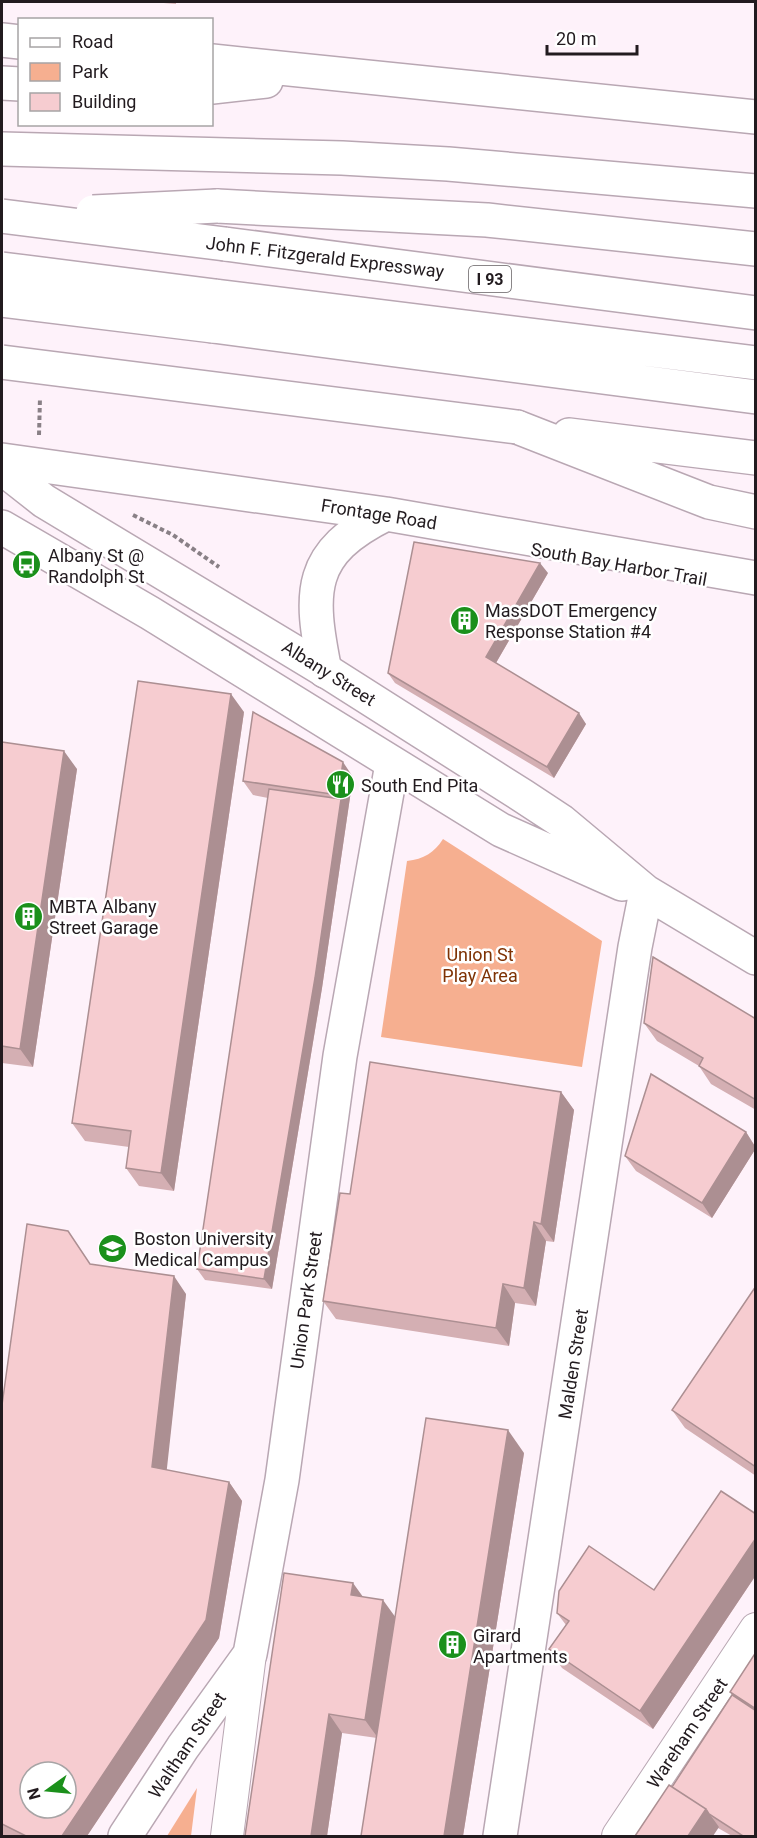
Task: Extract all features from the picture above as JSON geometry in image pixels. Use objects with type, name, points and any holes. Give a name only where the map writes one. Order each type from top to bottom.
[{"type":"main road","points":[[2,40],[18,42]]},
{"type":"main road","points":[[213,61],[756,117]]},
{"type":"main road","points":[[213,87],[325,74]]},
{"type":"main road","points":[[2,83],[18,84]]},
{"type":"main road","points":[[2,149],[436,163],[756,191]]},
{"type":"main road","points":[[3,216],[218,206],[487,220],[756,249]]},
{"type":"main road","name":"John F. Fitzgerald Expressway","points":[[3,216],[756,313]]},
{"type":"main road","points":[[2,268],[214,311],[756,397]]},
{"type":"main road","points":[[2,300],[214,311],[756,363]]},
{"type":"main road","points":[[2,362],[756,458]]},
{"type":"main road","points":[[517,427],[709,502],[756,513]]},
{"type":"main road","name":"Frontage Road","points":[[2,460],[386,514],[756,578]]},
{"type":"main road","name":"Albany Street","points":[[2,468],[44,501],[325,671],[561,821],[646,892],[756,958]]},
{"type":"main road","points":[[325,671],[315,608],[319,576],[327,560],[350,534],[386,514]]},
{"type":"main road","name":"Albany Street","points":[[2,527],[150,613],[501,830],[549,854],[646,892]]},
{"type":"main road","name":"Union Park Street","points":[[250,1654],[282,1480],[340,1056],[392,764]]},
{"type":"main road","name":"Malden Street","points":[[500,1836],[635,947],[646,892]]},
{"type":"main road","name":"Waltham Street","points":[[124,1836],[183,1747],[250,1654]]},
{"type":"street","name":"Wareham Street","points":[[618,1836],[756,1629]]},
{"type":"street","name":"Union Park Street","points":[[227,1836],[250,1654]]},
{"type":"green space","name":"Union St Play Area","points":[[443,839],[602,941],[582,1067],[381,1037],[407,861],[419,859],[428,854]]},
{"type":"green space","points":[[197,1788],[191,1836],[167,1836]]},
{"type":"building","name":"MassDOT Emergency Response Station #4","points":[[414,542],[540,563],[486,657],[579,713],[547,767],[388,673]]},
{"type":"building","points":[[138,681],[231,694],[161,1173],[126,1168],[131,1131],[72,1123]]},
{"type":"building","points":[[253,712],[343,762],[338,795],[243,781]]},
{"type":"building","name":"MBTA Albany Street Garage","points":[[2,742],[64,751],[20,1049],[2,1046]]},
{"type":"building","points":[[269,789],[341,799],[315,978],[264,1279],[197,1269]]},
{"type":"building","points":[[653,957],[756,1019],[756,1100],[699,1066],[703,1058],[644,1023]]},
{"type":"building","points":[[370,1062],[561,1092],[541,1224],[534,1222],[524,1288],[503,1284],[496,1328],[323,1301],[340,1193],[350,1194]]},
{"type":"building","points":[[651,1074],[746,1132],[702,1203],[625,1156]]},
{"type":"building","points":[[27,1224],[68,1231],[90,1264],[174,1276],[152,1467],[229,1482],[206,1620],[78,1812],[78,1760],[18,1760],[18,1820],[73,1820],[62,1836],[26,1836],[2,1824],[2,1405]]},
{"type":"building","points":[[756,1286],[756,1467],[672,1410]]},
{"type":"building","name":"Girard Apartments","points":[[426,1418],[508,1430],[444,1836],[361,1836]]},
{"type":"building","points":[[721,1491],[756,1514],[756,1538],[640,1711],[549,1649],[569,1621],[557,1613],[559,1591],[589,1546],[654,1590]]},
{"type":"building","points":[[284,1573],[353,1583],[351,1595],[383,1600],[365,1720],[329,1714],[311,1836],[245,1836]]},
{"type":"building","points":[[756,1652],[756,1709],[730,1692]]},
{"type":"building","points":[[732,1695],[756,1711],[756,1836],[743,1836],[672,1787]]},
{"type":"building","points":[[669,1785],[706,1809],[688,1836],[635,1836]]},
{"type":"place","name":"Albany St @ Randolph St","points":[[27,565]]},
{"type":"place","name":"MassDOT Emergency Response Station #4","points":[[464,620]]},
{"type":"place","name":"South End Pita","points":[[340,785]]},
{"type":"place","name":"MBTA Albany Street Garage","points":[[28,916]]},
{"type":"place","name":"Boston University Medical Campus","points":[[113,1248]]},
{"type":"place","name":"Girard Apartments","points":[[452,1645]]}]
